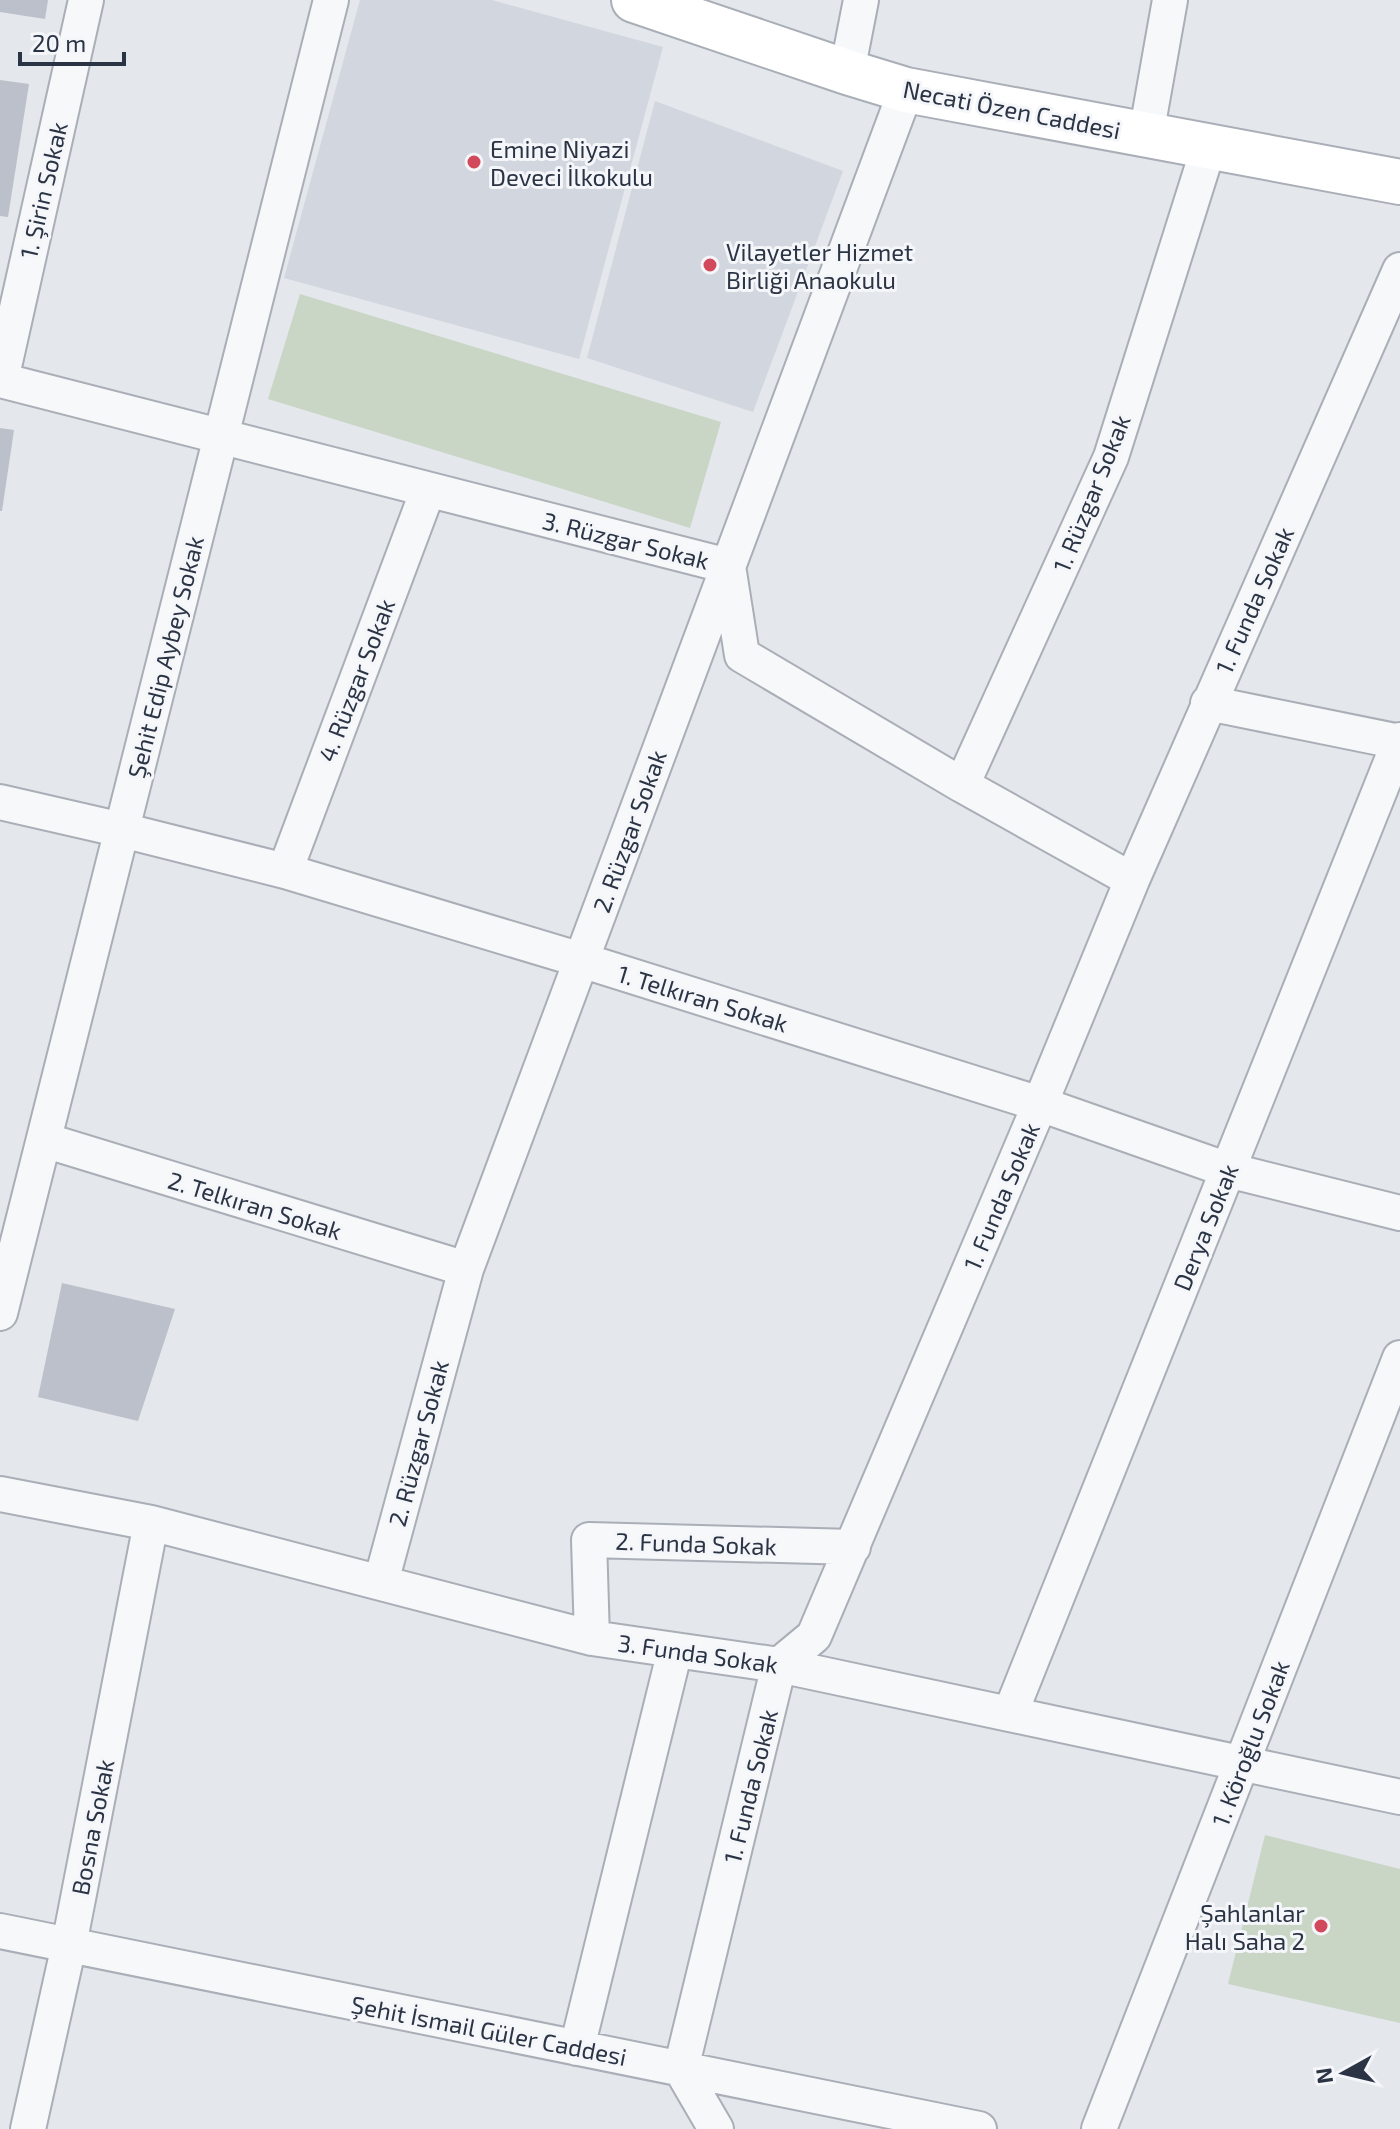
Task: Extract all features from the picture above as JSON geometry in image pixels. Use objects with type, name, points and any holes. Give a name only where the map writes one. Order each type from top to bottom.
[{"type":"street","name":"1. Şirin Sokak","points":[[0,380],[12,272],[86,0]]},
{"type":"street","name":"Şehit Edip Aybey Sokak","points":[[0,1313],[331,0]]},
{"type":"street","name":"Necati Özen Caddesi","points":[[634,0],[906,90],[1400,182]]},
{"type":"street","points":[[847,72],[861,0]]},
{"type":"street","points":[[1146,135],[1170,0]]},
{"type":"street","name":"2. Rüzgar Sokak","points":[[381,1582],[466,1269],[906,90]]},
{"type":"street","name":"1. Rüzgar Sokak","points":[[962,785],[1111,457],[1209,146]]},
{"type":"street","name":"1. Funda Sokak","points":[[681,2069],[779,1665],[814,1636],[1132,880],[1400,270]]},
{"type":"street","name":"3. Rüzgar Sokak","points":[[0,380],[728,566],[742,655],[962,785],[1132,880]]},
{"type":"street","name":"4. Rüzgar Sokak","points":[[285,871],[428,490]]},
{"type":"street","points":[[1208,703],[1400,741]]},
{"type":"street","name":"Derya Sokak","points":[[1010,1714],[1400,741]]},
{"type":"street","name":"1. Telkıran Sokak","points":[[0,802],[285,871],[1040,1104],[1228,1170],[1400,1213]]},
{"type":"street","name":"2. Telkıran Sokak","points":[[44,1140],[466,1269]]},
{"type":"street","name":"1. Köroğlu Sokak","points":[[1099,2129],[1400,1358]]},
{"type":"street","name":"3. Funda Sokak","points":[[0,1494],[151,1523],[592,1638],[779,1665],[1400,1797]]},
{"type":"street","name":"Bosna Sokak","points":[[28,2129],[69,1945],[151,1523]]},
{"type":"street","name":"2. Funda Sokak","points":[[592,1638],[589,1540],[853,1547]]},
{"type":"street","points":[[577,2048],[675,1650]]},
{"type":"street","name":"Şehit İsmail Güler Caddesi","points":[[0,1931],[979,2129]]},
{"type":"street","points":[[681,2069],[716,2129]]},
{"type":"shaded area","name":"Emine Niyazi Deveci İlkokulu","points":[[360,0],[492,0],[663,47],[579,359],[284,278]]},
{"type":"shaded area","name":"Vilayetler Hizmet Birliği Anaokulu","points":[[655,101],[843,171],[753,412],[587,358]]},
{"type":"green space","points":[[300,294],[721,422],[690,528],[268,399]]},
{"type":"green space","name":"Şahlanlar Halı Saha 2","points":[[1265,1835],[1400,1869],[1400,2023],[1228,1984]]},
{"type":"building","points":[[0,0],[48,0],[45,19],[0,12]]},
{"type":"building","points":[[0,80],[29,84],[8,217],[0,216]]},
{"type":"building","points":[[0,428],[14,430],[2,511],[0,511]]},
{"type":"building","points":[[62,1283],[175,1309],[138,1421],[38,1397]]},
{"type":"place","name":"Emine Niyazi Deveci İlkokulu","points":[[474,162]]},
{"type":"place","name":"Vilayetler Hizmet Birliği Anaokulu","points":[[710,265]]},
{"type":"place","name":"Şahlanlar Halı Saha 2","points":[[1321,1926]]}]
